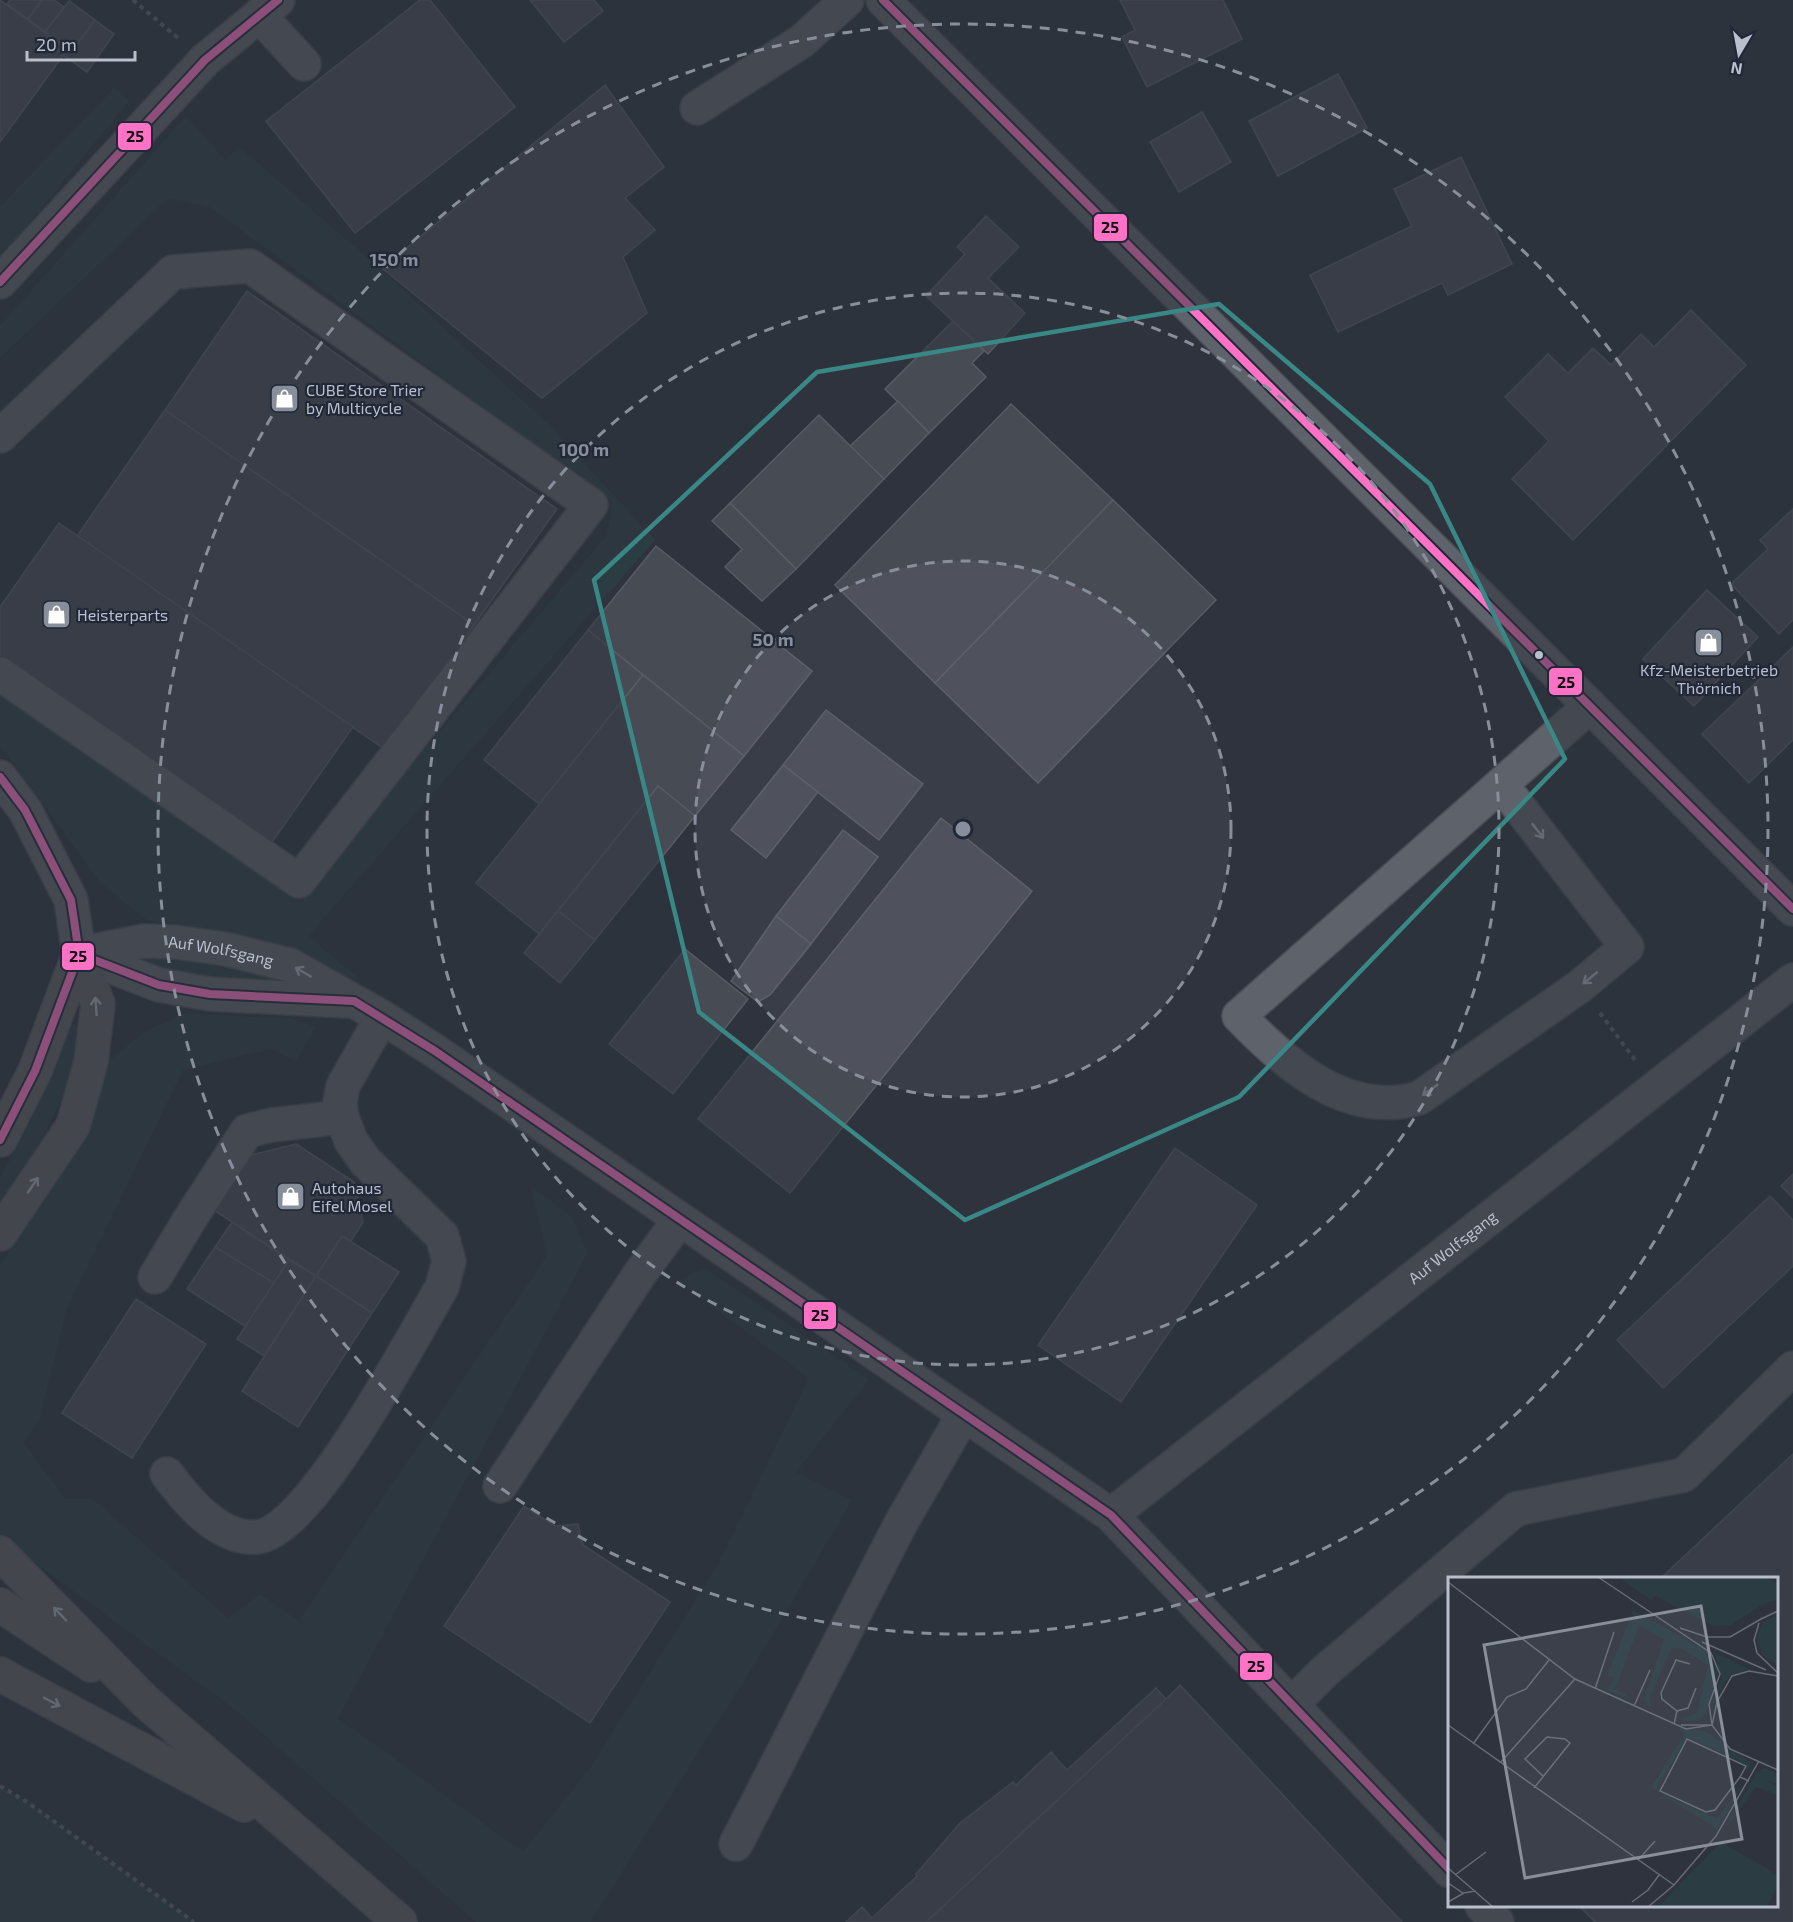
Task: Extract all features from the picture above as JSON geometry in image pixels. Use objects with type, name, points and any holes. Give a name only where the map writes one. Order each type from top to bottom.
[{"type":"highway","points":[[0,1140],[35,1071],[79,954]]},
{"type":"highway","points":[[0,1234],[73,1126],[88,1073],[99,1004],[79,954]]},
{"type":"highway","points":[[0,1552],[145,1701],[400,1922]]},
{"type":"highway","points":[[0,1605],[145,1701]]},
{"type":"highway","points":[[0,1674],[298,1834]]},
{"type":"street","points":[[697,108],[802,41],[847,0]]},
{"type":"street","points":[[883,0],[1793,909]]},
{"type":"street","points":[[0,282],[205,60],[268,8],[304,64]]},
{"type":"street","points":[[0,436],[172,272],[250,266],[591,505],[299,881],[0,674]]},
{"type":"street","points":[[1502,785],[1627,947],[1579,987],[1419,1098],[1399,1103],[1353,1098],[1321,1084],[1273,1052],[1239,1016],[1590,706]]},
{"type":"street","points":[[0,777],[25,810],[71,900],[79,954]]},
{"type":"street","name":"Auf Wolfsgang","points":[[79,954],[144,941],[175,942],[225,950],[290,965],[382,1017],[1111,1515],[1448,1870]]},
{"type":"street","name":"Auf Wolfsgang","points":[[79,954],[159,985],[210,994],[354,1001]]},
{"type":"street","name":"Auf Wolfsgang","points":[[1111,1515],[1793,980]]},
{"type":"street","points":[[166,1474],[207,1518],[230,1533],[256,1537],[277,1529],[297,1512],[327,1478],[442,1287],[449,1260],[442,1236],[366,1162],[351,1142],[342,1117],[340,1102],[343,1086],[382,1017]]},
{"type":"street","points":[[155,1277],[248,1131],[272,1125],[342,1117]]},
{"type":"street","points":[[500,1486],[639,1275],[680,1219]]},
{"type":"street","points":[[1292,1704],[1325,1671],[1516,1509],[1684,1474],[1793,1368]]},
{"type":"street","points":[[736,1844],[901,1523],[964,1414]]},
{"type":"street","points":[[1484,1907],[1497,1922]]},
{"type":"path","points":[[133,0],[205,60]]},
{"type":"path","points":[[1603,1018],[1634,1059]]},
{"type":"path","points":[[0,1786],[27,1802],[194,1922]]},
{"type":"highlighted area","points":[[1219,304],[1430,484],[1565,759],[1239,1097],[965,1220],[699,1012],[594,580],[817,372]]},
{"type":"shaded area","points":[[114,88],[129,101],[0,258],[0,207]]},
{"type":"shaded area","points":[[186,116],[225,160],[239,147],[379,268],[549,425],[655,540],[308,936],[361,980],[145,919],[101,883],[0,745],[0,690],[299,897],[607,535],[613,503],[210,207],[168,198],[0,358],[0,326]]},
{"type":"shaded area","points":[[137,955],[164,956],[276,979],[273,987],[153,974],[134,965]]},
{"type":"shaded area","points":[[186,1013],[294,1019],[316,1027],[296,1061],[271,1049],[183,1070],[67,1308],[38,1422],[23,1443],[65,1499],[93,1499],[228,1618],[260,1594],[299,1621],[547,1256],[531,1186],[572,1217],[587,1254],[338,1718],[523,1852],[590,1768],[720,1561],[809,1378],[677,1281],[704,1268],[869,1379],[796,1472],[852,1500],[764,1649],[590,1922],[476,1922],[238,1712],[0,1537],[0,1265],[78,1142],[109,1061],[144,1032]]},
{"type":"shaded area","points":[[74,1024],[81,1030],[69,1079],[39,1143],[0,1206],[0,1178],[32,1119],[68,1025]]},
{"type":"shaded area","points":[[0,1786],[27,1802],[194,1922],[0,1922]]},
{"type":"building","points":[[0,0],[68,49],[0,142]]},
{"type":"building","points":[[10,0],[42,0],[28,19],[7,4]]},
{"type":"building","points":[[42,0],[54,0],[64,7],[45,32],[28,19]]},
{"type":"building","points":[[420,0],[430,0],[515,107],[355,233],[266,121]]},
{"type":"building","points":[[530,0],[594,0],[603,11],[564,42]]},
{"type":"building","points":[[1120,0],[1223,0],[1242,39],[1147,87],[1122,37],[1135,30]]},
{"type":"building","points":[[69,1],[95,20],[72,51],[45,32]]},
{"type":"building","points":[[95,20],[114,34],[87,72],[63,55],[68,49],[72,51]]},
{"type":"building","points":[[1338,74],[1367,128],[1278,176],[1249,121]]},
{"type":"building","points":[[605,85],[664,167],[625,198],[655,230],[623,257],[647,313],[542,398],[382,268]]},
{"type":"building","points":[[1202,112],[1231,162],[1179,192],[1150,142]]},
{"type":"building","points":[[1461,157],[1512,264],[1448,295],[1442,283],[1338,332],[1310,275],[1412,226],[1394,189]]},
{"type":"building","points":[[986,216],[1019,247],[988,278],[1025,313],[988,354],[926,296],[965,254],[957,247]]},
{"type":"building","points":[[247,291],[557,509],[474,625],[165,410]]},
{"type":"building","points":[[1691,310],[1746,365],[1573,540],[1512,479],[1549,441],[1505,397],[1548,354],[1568,373],[1593,348],[1611,365],[1641,334],[1654,347]]},
{"type":"building","points":[[953,321],[984,351],[972,363],[986,377],[929,433],[885,389]]},
{"type":"building","points":[[898,401],[929,433],[884,479],[850,446]]},
{"type":"building","points":[[1011,404],[1113,500],[935,683],[835,585]]},
{"type":"building","points":[[165,410],[474,625],[387,751],[77,536]]},
{"type":"building","points":[[819,415],[884,479],[796,569],[730,503]]},
{"type":"building","points":[[1113,500],[1216,600],[1038,783],[935,683]]},
{"type":"building","points":[[730,503],[796,569],[762,601],[725,567],[742,549],[712,521]]},
{"type":"building","points":[[1793,509],[1793,620],[1779,634],[1731,584],[1768,549],[1760,540]]},
{"type":"building","points":[[59,523],[353,727],[270,845],[0,658],[0,607]]},
{"type":"building","points":[[656,546],[812,671],[744,756],[588,630]]},
{"type":"building","points":[[1707,590],[1758,637],[1694,706],[1643,659]]},
{"type":"building","points":[[588,630],[643,675],[539,804],[484,760]]},
{"type":"building","points":[[1793,647],[1793,740],[1749,783],[1702,734]]},
{"type":"building","points":[[643,675],[744,756],[695,816],[658,786],[539,934],[476,883]]},
{"type":"building","points":[[826,710],[923,784],[879,840],[783,765]]},
{"type":"building","points":[[783,765],[818,792],[766,858],[731,830]]},
{"type":"building","points":[[658,786],[695,816],[595,940],[558,911]]},
{"type":"building","points":[[941,818],[1032,891],[790,1193],[698,1119]]},
{"type":"building","points":[[843,830],[878,857],[811,944],[776,916]]},
{"type":"building","points":[[558,911],[595,940],[560,983],[524,953]]},
{"type":"building","points":[[776,916],[811,944],[770,995],[758,1002],[731,981]]},
{"type":"building","points":[[685,949],[748,999],[673,1094],[609,1044]]},
{"type":"building","name":"Autohaus Eifel Mosel","points":[[296,1144],[354,1182],[363,1222],[351,1241],[342,1236],[316,1276],[215,1211],[251,1155]]},
{"type":"building","points":[[1175,1148],[1257,1205],[1121,1402],[1038,1345]]},
{"type":"building","points":[[1793,1174],[1793,1198],[1781,1186]]},
{"type":"building","points":[[1770,1196],[1793,1220],[1793,1266],[1663,1388],[1617,1340]]},
{"type":"building","points":[[232,1222],[289,1260],[274,1283],[215,1247]]},
{"type":"building","points":[[342,1236],[399,1272],[372,1313],[316,1276]]},
{"type":"building","points":[[215,1247],[274,1283],[246,1327],[187,1289]]},
{"type":"building","points":[[289,1260],[316,1276],[264,1356],[237,1339]]},
{"type":"building","points":[[316,1276],[372,1313],[298,1427],[242,1391]]},
{"type":"building","points":[[136,1299],[206,1344],[132,1458],[62,1413]]},
{"type":"building","points":[[1793,1454],[1793,1922],[1595,1922],[1580,1907],[1778,1907],[1778,1577],[1662,1577]]},
{"type":"building","points":[[524,1506],[555,1526],[578,1524],[583,1545],[670,1602],[590,1723],[444,1626]]},
{"type":"building","points":[[1180,1685],[1402,1922],[926,1922],[1166,1699]]},
{"type":"building","points":[[1156,1688],[1166,1699],[926,1922],[846,1922],[862,1907],[872,1918],[917,1876],[916,1874],[960,1823],[1013,1782],[1016,1785],[1051,1752],[1067,1770]]},
{"type":"transit line","name":"25","points":[[0,282],[205,60],[278,0]]},
{"type":"transit line","name":"25","points":[[883,0],[1793,909]]},
{"type":"transit line","name":"25","points":[[0,777],[25,810],[71,900],[79,954],[35,1071],[0,1140]]},
{"type":"transit line","name":"25","points":[[79,954],[159,985],[210,994],[354,1001],[435,1051],[1111,1515],[1448,1868]]},
{"type":"place","name":"CUBE Store Trier by Multicycle","points":[[285,399]]},
{"type":"place","name":"Heisterparts","points":[[56,615]]},
{"type":"place","name":"Kfz-Meisterbetrieb Thörnich","points":[[1709,642]]},
{"type":"place","name":"Autohaus Eifel Mosel","points":[[291,1197]]}]
